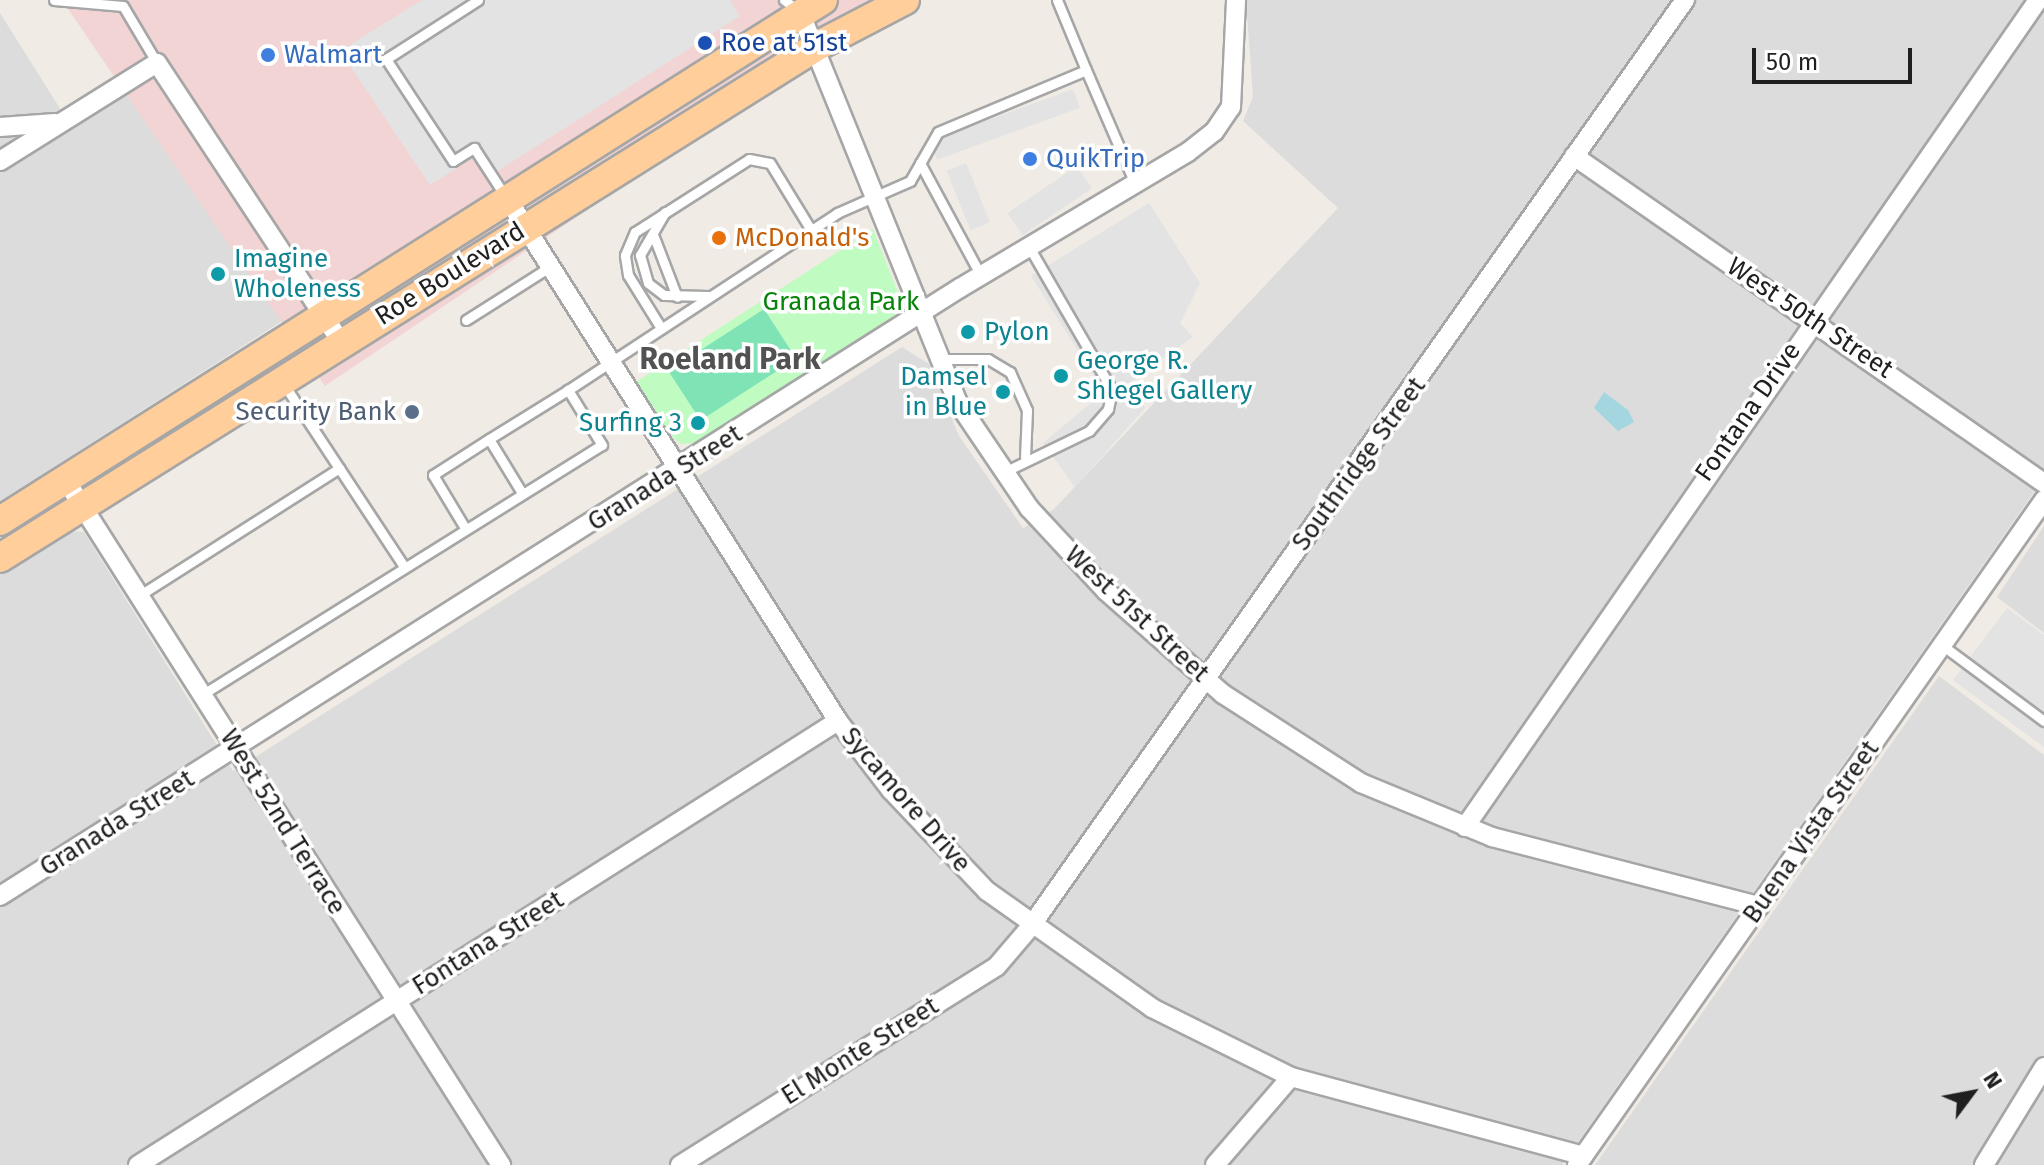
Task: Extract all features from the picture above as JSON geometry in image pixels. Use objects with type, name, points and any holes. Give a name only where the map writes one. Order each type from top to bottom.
[{"type":"main road","name":"Roe Boulevard","points":[[0,558],[819,45],[905,0]]},
{"type":"main road","name":"Roe Boulevard","points":[[0,521],[507,198],[802,3]]},
{"type":"street","name":"Granada Street","points":[[0,896],[981,276],[1136,185],[1214,132],[1231,107],[1236,0]]},
{"type":"street","name":"Southridge Street","points":[[1031,926],[1685,0]]},
{"type":"street","name":"Fontana Drive","points":[[1465,827],[1813,319],[2038,0]]},
{"type":"street","name":"West 51st Street","points":[[802,3],[937,359],[1002,473],[1106,591],[1205,679],[1361,783],[1465,827],[1759,906]]},
{"type":"street","points":[[0,161],[157,63],[341,342]]},
{"type":"street","points":[[0,127],[58,123]]},
{"type":"street","name":"West 50th Street","points":[[1574,156],[1813,319],[2044,483]]},
{"type":"street","name":"Sycamore Drive","points":[[507,198],[523,229],[838,721],[954,861],[1031,926],[1152,1008],[1291,1077],[1580,1161]]},
{"type":"street","name":"West 52nd Terrace","points":[[65,479],[501,1165]]},
{"type":"street","name":"Buena Vista Street","points":[[1580,1161],[2044,500]]},
{"type":"street","name":"Fontana Street","points":[[138,1165],[838,721]]},
{"type":"street","name":"El Monte Street","points":[[680,1165],[997,966],[1031,926]]},
{"type":"street","points":[[1984,1165],[2044,1067]]},
{"type":"street","points":[[1215,1165],[1291,1077]]},
{"type":"lane","points":[[54,0],[123,6],[157,63]]},
{"type":"lane","name":"Sycamore Drive","points":[[478,0],[386,59],[453,161],[474,148],[507,198]]},
{"type":"lane","points":[[1057,0],[1136,185]]},
{"type":"lane","points":[[465,528],[433,475],[811,230],[876,195],[910,181],[938,132],[1086,70]]},
{"type":"lane","points":[[661,328],[625,255],[635,232],[665,212],[749,159],[761,160],[811,230]]},
{"type":"lane","points":[[920,163],[981,276]]},
{"type":"lane","points":[[665,212],[639,264],[648,283],[677,297],[709,296]]},
{"type":"lane","points":[[654,237],[677,297]]},
{"type":"lane","points":[[1002,473],[1025,457],[1089,431],[1108,409],[1112,390],[1029,247]]},
{"type":"lane","points":[[466,320],[548,268]]},
{"type":"lane","points":[[937,359],[988,359],[1010,372],[1027,410],[1025,457]]},
{"type":"lane","points":[[281,380],[403,565]]},
{"type":"lane","points":[[203,694],[403,565],[602,445],[568,390]]},
{"type":"lane","points":[[489,439],[522,493]]},
{"type":"lane","points":[[140,595],[339,468]]},
{"type":"lane","points":[[1942,645],[2044,721]]},
{"type":"shaded area","points":[[62,0],[900,0],[325,386]]},
{"type":"shaded area","points":[[422,0],[730,0],[740,16],[490,176],[476,156],[430,185],[340,51]]},
{"type":"shaded area","points":[[1246,0],[2044,0],[2044,478],[1562,1165],[0,1165],[0,573],[69,531],[84,532],[233,771],[902,347],[929,364],[959,436],[1023,528],[1054,509],[1338,208],[1243,121],[1253,97]]},
{"type":"shaded area","points":[[0,13],[71,126],[131,90],[304,307],[0,501]]},
{"type":"shaded area","points":[[1073,89],[1080,108],[937,160],[930,141]]},
{"type":"shaded area","points":[[966,163],[990,222],[971,230],[947,171]]},
{"type":"shaded area","points":[[1077,166],[1092,188],[1022,235],[1007,213]]},
{"type":"shaded area","points":[[1149,203],[1200,283],[1180,323],[1193,337],[1132,381],[1145,408],[1075,487],[1043,443],[1104,392],[1031,276]]},
{"type":"shaded area","points":[[2044,526],[2044,633],[1997,597]]},
{"type":"shaded area","points":[[2007,608],[2044,635],[2044,747],[1953,680]]},
{"type":"shaded area","points":[[1939,676],[2044,755],[2044,1165],[1595,1165]]},
{"type":"green space","name":"Granada Park","points":[[873,229],[900,298],[893,320],[698,443],[681,444],[669,434],[636,382]]},
{"type":"green space","points":[[764,309],[796,358],[701,421],[668,371]]},
{"type":"water","points":[[1604,392],[1628,410],[1634,422],[1618,431],[1594,408]]},
{"type":"place","name":"Roe at 51st","points":[[705,43]]},
{"type":"place","name":"Walmart","points":[[268,55]]},
{"type":"place","name":"QuikTrip","points":[[1030,159]]},
{"type":"place","name":"McDonald's","points":[[719,238]]},
{"type":"place","name":"Imagine Wholeness","points":[[218,274]]},
{"type":"place","name":"Pylon","points":[[968,332]]},
{"type":"place","name":"George R. Shlegel Gallery","points":[[1061,376]]},
{"type":"place","name":"Damsel in Blue","points":[[1003,392]]},
{"type":"place","name":"Security Bank","points":[[412,412]]},
{"type":"place","name":"Surfing 3","points":[[698,423]]},
{"type":"district","name":"Roeland Park","points":[[730,359]]}]
